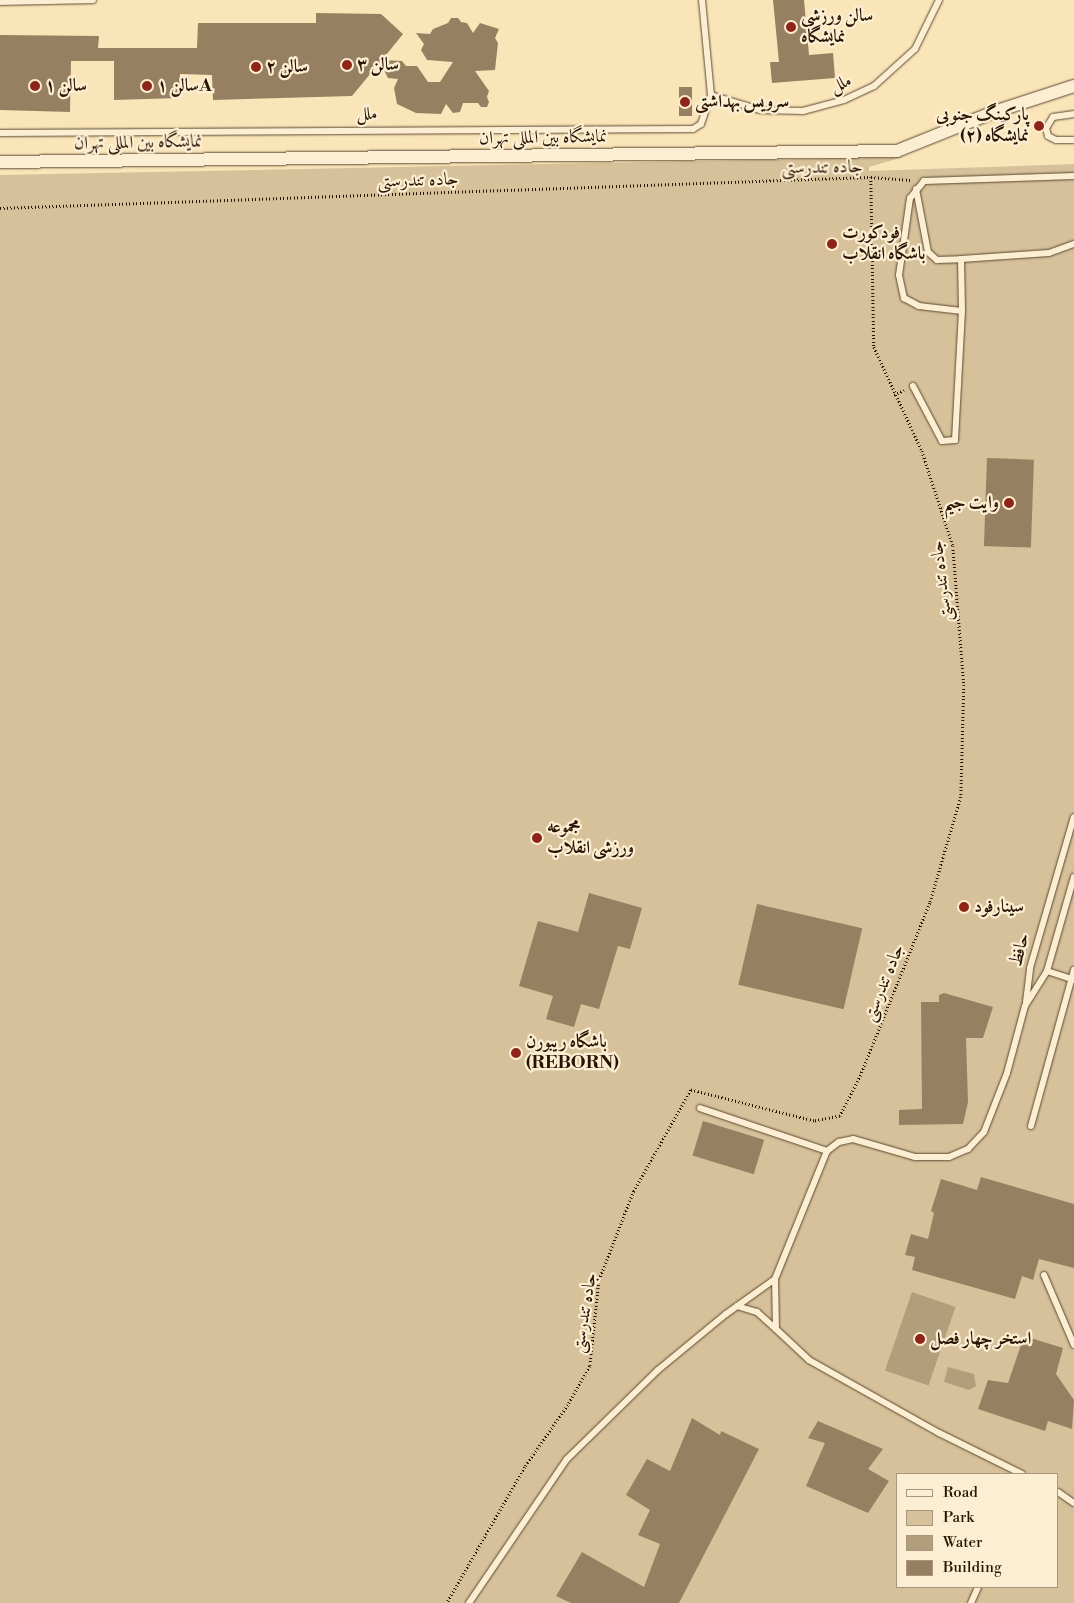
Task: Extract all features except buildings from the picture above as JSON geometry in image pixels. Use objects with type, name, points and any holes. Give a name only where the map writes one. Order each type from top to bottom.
[{"type":"street","name":"نمایشگاه بین المللی تهران","points":[[0,162],[897,151],[994,112],[1074,86]]},
{"type":"lane","points":[[0,2],[93,0]]},
{"type":"lane","name":"ملل","points":[[0,133],[693,129],[701,124],[711,95],[702,0]]},
{"type":"lane","name":"ملل","points":[[711,95],[760,110],[803,111],[844,100],[874,86],[915,49],[939,0]]},
{"type":"lane","points":[[1074,114],[1053,117],[1046,128],[1048,136],[1056,140],[1074,140]]},
{"type":"lane","points":[[962,311],[919,306],[904,298],[899,275],[910,198],[916,189],[924,181],[1074,176]]},
{"type":"lane","points":[[916,189],[928,252],[937,260],[1050,253],[1074,244]]},
{"type":"lane","points":[[914,386],[942,441],[955,440],[962,311],[962,259]]},
{"type":"lane","name":"حافظ","points":[[1025,1006],[1030,968],[1074,817]]},
{"type":"lane","name":"حافظ","points":[[1025,1006],[1047,971],[1074,877]]},
{"type":"lane","points":[[1031,1126],[1073,980],[1074,970]]},
{"type":"lane","points":[[1047,971],[1073,980]]},
{"type":"lane","points":[[776,1329],[775,1279],[827,1151],[840,1142],[853,1139],[915,1157],[949,1157],[968,1149],[984,1132],[993,1116],[1025,1006]]},
{"type":"lane","points":[[700,1108],[827,1151]]},
{"type":"lane","points":[[1044,1275],[1074,1345]]},
{"type":"lane","points":[[469,1603],[567,1458],[658,1370],[737,1306],[775,1279]]},
{"type":"lane","points":[[737,1306],[757,1312],[809,1360],[939,1432],[1020,1473]]},
{"type":"lane","points":[[1059,1493],[1074,1503]]},
{"type":"lane","points":[[971,1603],[978,1588]]},
{"type":"path","points":[[870,178],[924,181]]},
{"type":"path","name":"جاده تندرستی","points":[[0,208],[870,178],[874,347],[922,451],[953,546],[964,685],[961,797],[930,903],[861,1075],[840,1116],[814,1121],[691,1090],[634,1191],[599,1281],[590,1366],[568,1405],[525,1467],[447,1603]]},
{"type":"green space","name":"مجموعه ورزشی انقلاب","points":[[903,157],[869,167],[869,171],[1074,164],[1074,1603],[0,1603],[0,175]]},
{"type":"water","name":"استخر چهار فصل","points":[[912,1292],[955,1307],[928,1385],[885,1370]]},
{"type":"water","points":[[948,1367],[974,1374],[976,1386],[969,1390],[944,1382]]},
{"type":"place","name":"سالن ورزشی نمایشگاه","points":[[791,27]]},
{"type":"place","name":"سالن ۳","points":[[347,65]]},
{"type":"place","name":"سالن ۲","points":[[256,67]]},
{"type":"place","name":"سالن ۱","points":[[35,86]]},
{"type":"place","name":"سالن ۱A","points":[[147,86]]},
{"type":"place","name":"سرویس بهداشتی","points":[[685,102]]},
{"type":"place","name":"پارکینگ جنوبی نمایشگاه (۲)","points":[[1039,126]]},
{"type":"place","name":"فودکورت باشگاه انقلاب","points":[[832,244]]},
{"type":"place","name":"وایت جیم","points":[[1009,503]]},
{"type":"place","name":"مجموعه ورزشی انقلاب","points":[[537,838]]},
{"type":"place","name":"سینارفود","points":[[964,907]]},
{"type":"place","name":"باشگاه ریبورن (REBORN)","points":[[516,1053]]},
{"type":"place","name":"استخر چهار فصل","points":[[920,1339]]}]
